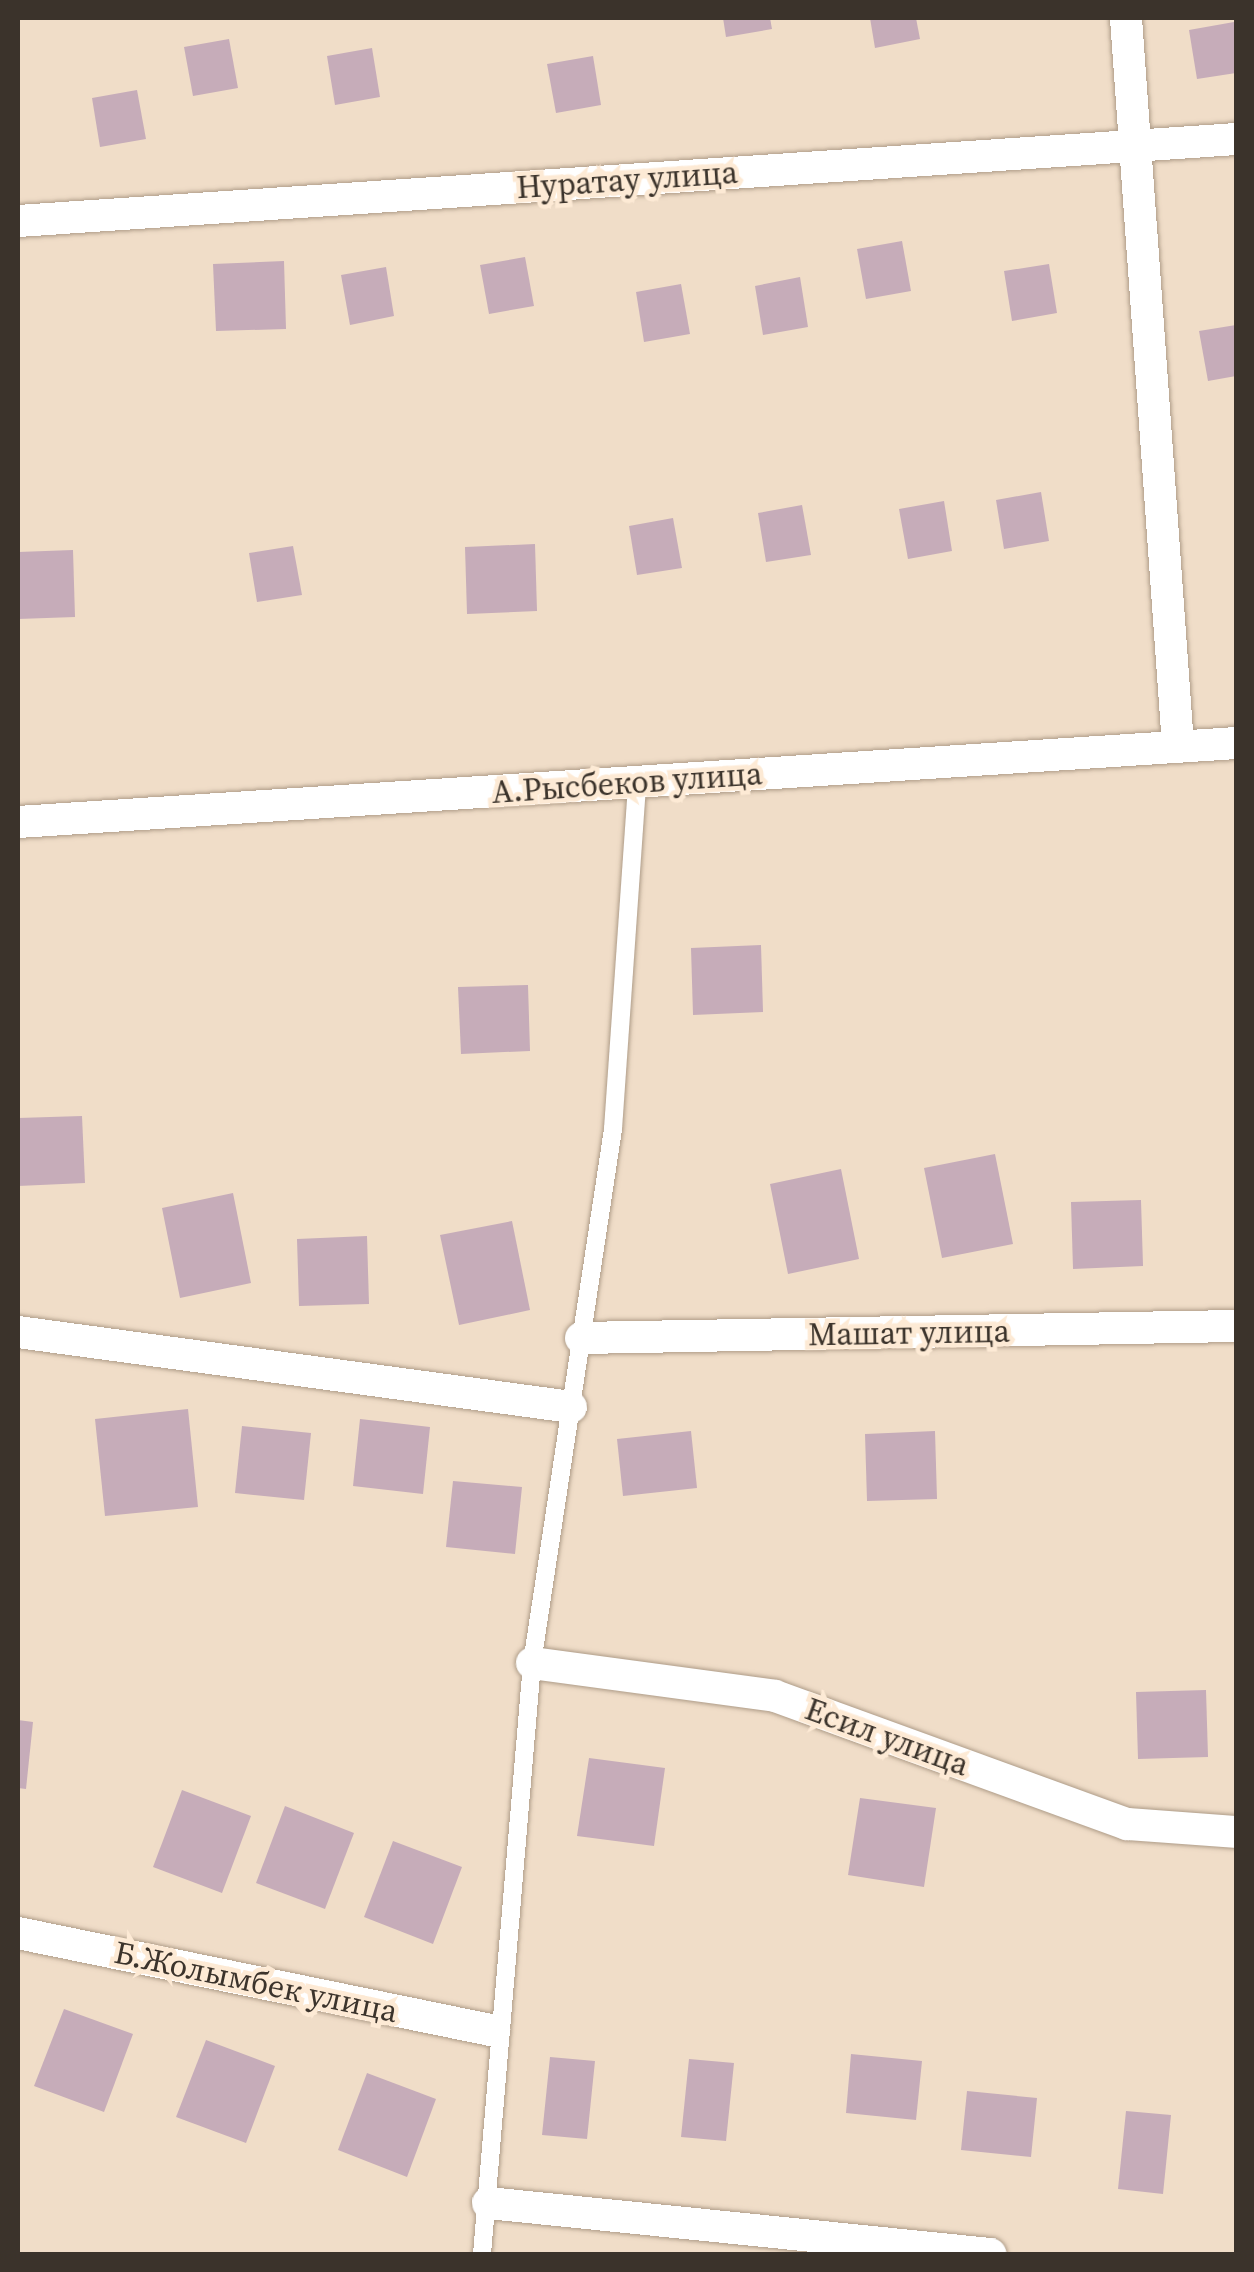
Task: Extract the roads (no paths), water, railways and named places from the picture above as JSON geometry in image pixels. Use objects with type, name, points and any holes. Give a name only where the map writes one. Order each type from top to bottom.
[{"type":"street","points":[[1126,18],[1178,745]]},
{"type":"street","name":"Нуратау улица","points":[[18,222],[1236,139]]},
{"type":"street","name":"А.Рысбеков улица","points":[[18,822],[1236,743]]},
{"type":"street","name":"Машат улица","points":[[581,1338],[1236,1326]]},
{"type":"street","points":[[18,1332],[571,1407]]},
{"type":"street","name":"Есил улица","points":[[532,1664],[775,1696],[1127,1824],[1236,1832]]},
{"type":"street","name":"Б.Жолымбек улица","points":[[18,1934],[494,2031]]},
{"type":"street","points":[[488,2203],[990,2254]]},
{"type":"lane","points":[[482,2254],[488,2203],[494,2031],[532,1664],[613,1129],[637,782]]}]
